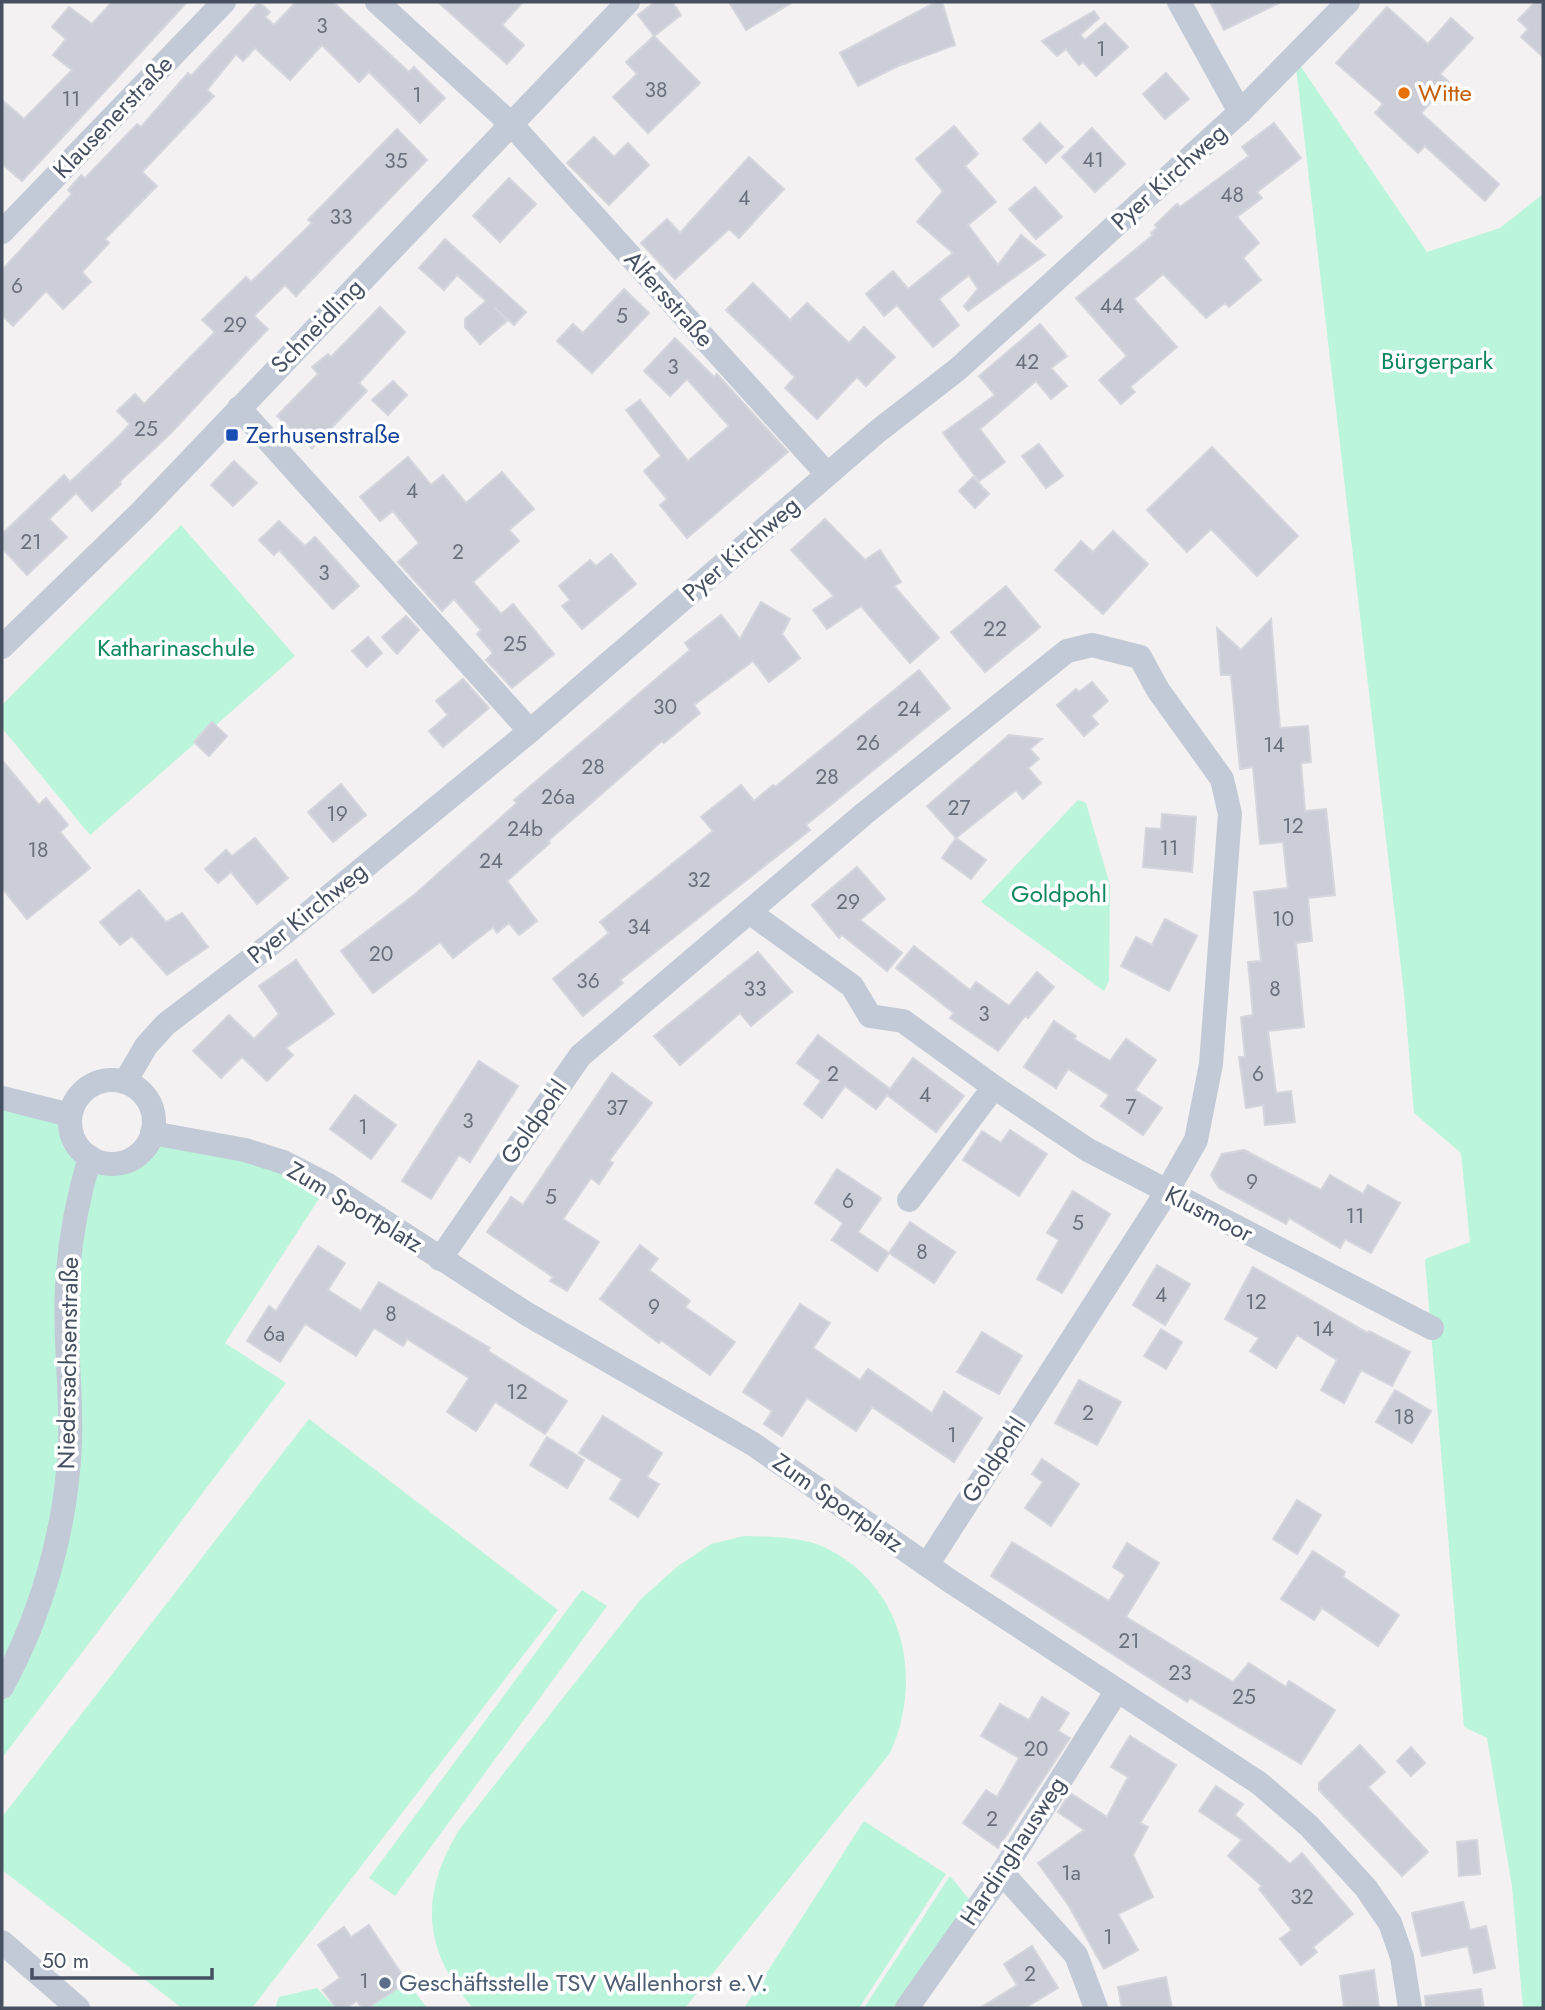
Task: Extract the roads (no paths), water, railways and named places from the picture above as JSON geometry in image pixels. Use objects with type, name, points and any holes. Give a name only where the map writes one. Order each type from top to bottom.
[{"type":"street","name":"Klausenerstraße","points":[[2,232],[224,2]]},
{"type":"street","name":"Alfersstraße","points":[[377,2],[511,124],[827,474]]},
{"type":"street","name":"Schneidling","points":[[6,635],[140,513],[628,2]]},
{"type":"street","points":[[1179,2],[1240,112]]},
{"type":"street","name":"Pyer Kirchweg","points":[[125,1082],[146,1046],[166,1024],[271,944],[530,731],[827,474],[958,369],[1240,112],[1348,2]]},
{"type":"street","points":[[239,408],[530,731]]},
{"type":"street","name":"Goldpohl","points":[[440,1259],[580,1056],[749,912],[1067,651],[1092,645],[1140,657],[1158,690],[1222,779],[1230,814],[1211,1063],[1196,1140],[1166,1193],[927,1564]]},
{"type":"street","name":"Klusmoor","points":[[749,912],[852,986],[870,1016],[903,1021],[1088,1150],[1166,1193],[1432,1328]]},
{"type":"street","points":[[110,1079],[125,1082],[136,1087],[152,1108],[152,1133],[146,1146],[130,1159],[111,1163],[90,1157],[77,1145],[71,1132],[70,1115],[75,1101],[84,1090],[96,1083],[110,1079]]},
{"type":"street","points":[[909,1200],[994,1087]]},
{"type":"street","points":[[2,1098],[70,1115]]},
{"type":"street","name":"Zum Sportplatz","points":[[152,1133],[244,1150],[283,1162],[328,1185],[527,1314],[753,1444],[1116,1692],[1259,1783],[1310,1826],[1366,1888],[1390,1923],[1402,1957],[1410,2008]]},
{"type":"street","name":"Niedersachsenstraße","points":[[2,1687],[41,1598],[60,1525],[70,1444],[67,1278],[79,1196],[90,1157]]},
{"type":"street","name":"Hardinghausweg","points":[[907,2008],[1002,1873],[1116,1692]]},
{"type":"street","points":[[1002,1873],[1076,1955],[1096,2008]]},
{"type":"street","points":[[2,1942],[78,2008]]},
{"type":"place","name":"Witte","points":[[1404,93]]},
{"type":"place","name":"Zerhusenstraße","points":[[232,435]]},
{"type":"place","name":"Geschäftsstelle TSV Wallenhorst e.V.","points":[[385,1983]]},
{"type":"park label","name":"Bürgerpark","points":[[1437,361]]},
{"type":"park label","name":"Katharinaschule","points":[[176,648]]}]
